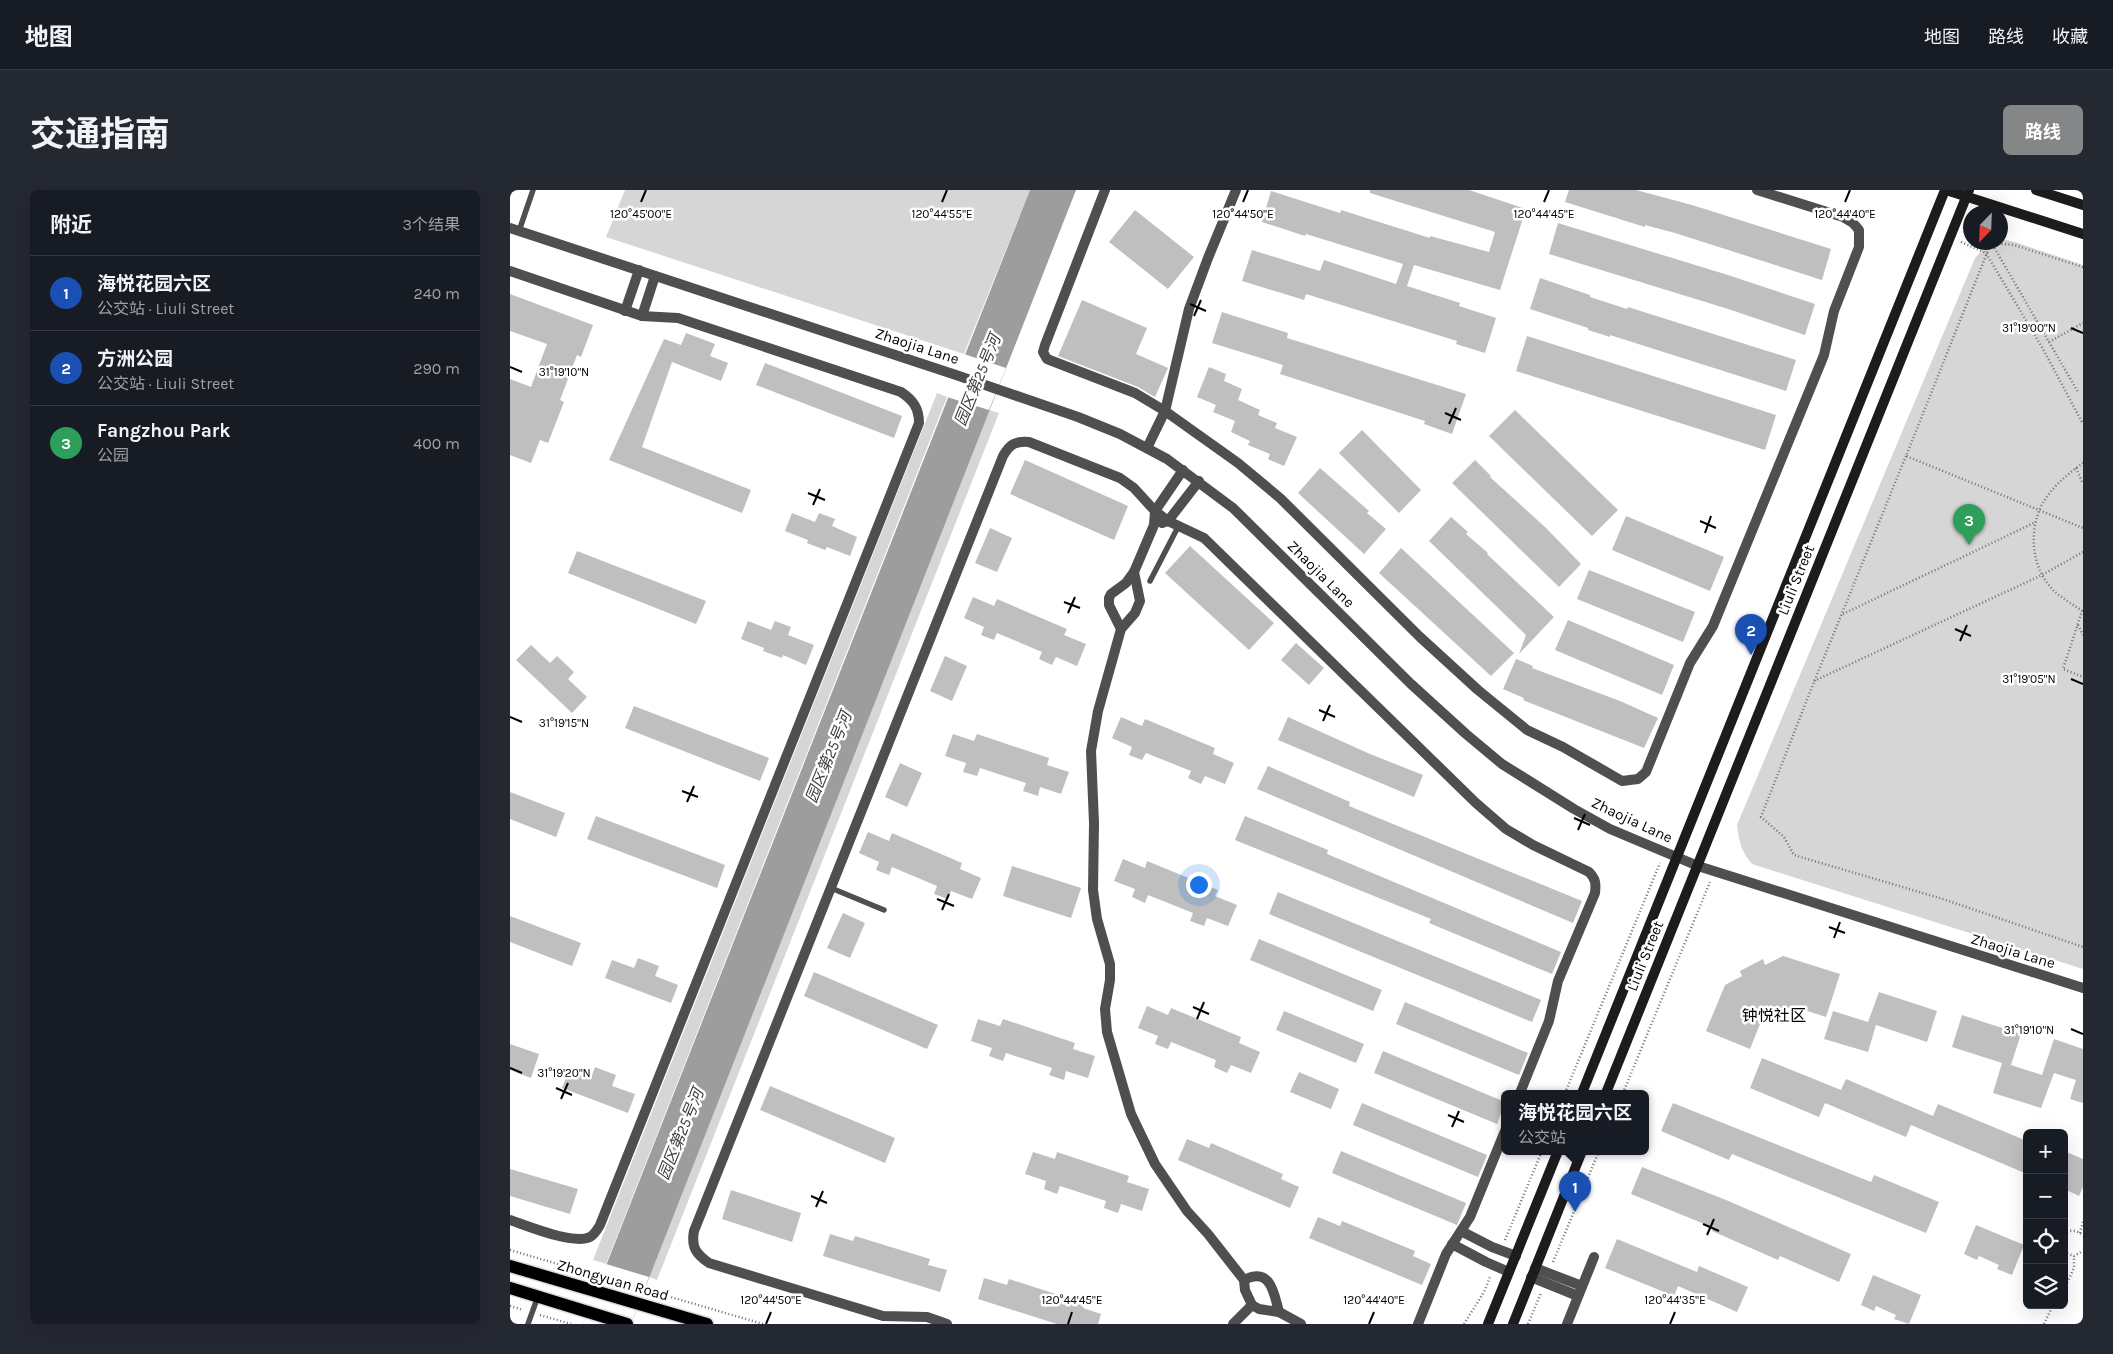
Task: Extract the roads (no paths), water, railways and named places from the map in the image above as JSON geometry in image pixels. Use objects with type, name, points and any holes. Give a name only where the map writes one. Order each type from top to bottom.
[{"type":"main road","points":[[1945,190],[1968,193],[2083,234]]},
{"type":"main road","name":"Liuli Street","points":[[1583,1090],[1945,190]]},
{"type":"main road","points":[[2036,190],[2083,205]]},
{"type":"main road","name":"Liuli Street","points":[[1607,1090],[1968,193]]},
{"type":"main road","points":[[1488,1324],[1556,1155]]},
{"type":"main road","points":[[1513,1324],[1580,1155]]},
{"type":"main road","name":"Zhongyuan Road","points":[[510,1266],[707,1324]]},
{"type":"main road","points":[[510,1288],[627,1324]]},
{"type":"street","points":[[1105,190],[1045,345],[1044,356],[1052,362],[1135,393],[1165,410],[1238,463],[1280,498],[1420,637],[1504,713],[1527,730],[1562,747],[1614,778],[1630,781],[1643,777],[1646,772],[1690,664],[1713,626],[1824,355],[1834,311],[1859,247],[1858,230],[1848,220],[1757,190]]},
{"type":"street","points":[[1147,448],[1165,410],[1189,309],[1236,190]]},
{"type":"street","name":"Zhaojia Lane","points":[[514,230],[998,389],[1099,425],[1147,448],[1199,481],[1256,530],[1410,684],[1502,764],[1533,786],[1610,829],[1714,872],[2083,988]]},
{"type":"street","points":[[625,311],[639,270]]},
{"type":"street","points":[[510,271],[642,316],[678,318],[901,392],[916,407],[919,423],[600,1225],[596,1232],[589,1237],[579,1239],[510,1220]]},
{"type":"street","points":[[642,316],[655,276]]},
{"type":"street","points":[[942,1323],[927,1317],[883,1316],[709,1263],[701,1258],[694,1246],[694,1231],[1007,448],[1012,443],[1019,441],[1029,442],[1120,478],[1134,488],[1155,511],[1168,521],[1204,538],[1476,803],[1506,829],[1533,845],[1589,872],[1594,878],[1596,885],[1594,893],[1558,982],[1549,1021],[1521,1090]]},
{"type":"street","points":[[1121,629],[1109,605],[1109,598],[1134,572],[1154,525],[1155,511],[1183,470]]},
{"type":"street","points":[[1154,525],[1168,521],[1199,481]]},
{"type":"street","points":[[1134,572],[1140,601],[1135,613],[1121,629],[1098,711],[1091,752],[1094,823],[1093,890],[1097,919],[1110,964],[1110,980],[1105,1009],[1107,1032],[1131,1114],[1155,1164],[1187,1211],[1208,1234],[1244,1280],[1245,1290],[1252,1305],[1280,1312],[1301,1324]]},
{"type":"street","points":[[1418,1324],[1446,1254],[1470,1217],[1501,1141]]},
{"type":"street","points":[[1461,1231],[1492,1247],[1516,1256]]},
{"type":"street","points":[[1452,1244],[1509,1272]]},
{"type":"street","points":[[1567,1324],[1594,1257]]},
{"type":"street","points":[[1533,1272],[1580,1291]]},
{"type":"street","points":[[1244,1280],[1256,1277],[1272,1285],[1280,1312]]},
{"type":"street","points":[[1233,1324],[1252,1305]]},
{"type":"lane","points":[[514,230],[533,190]]},
{"type":"lane","points":[[1150,581],[1178,527]]},
{"type":"lane","points":[[831,888],[884,910]]},
{"type":"lane","points":[[528,1324],[538,1296]]},
{"type":"water","name":"园区第25号河","points":[[1030,190],[1076,190],[631,1324],[583,1324]]},
{"type":"place","name":"Fangzhou Park","points":[[1969,545]]},
{"type":"place","name":"方洲公园","points":[[1751,655]]},
{"type":"place","name":"海悦花园六区","points":[[1575,1212]]},
{"type":"district","name":"钟悦社区","points":[[1774,1015]]}]
